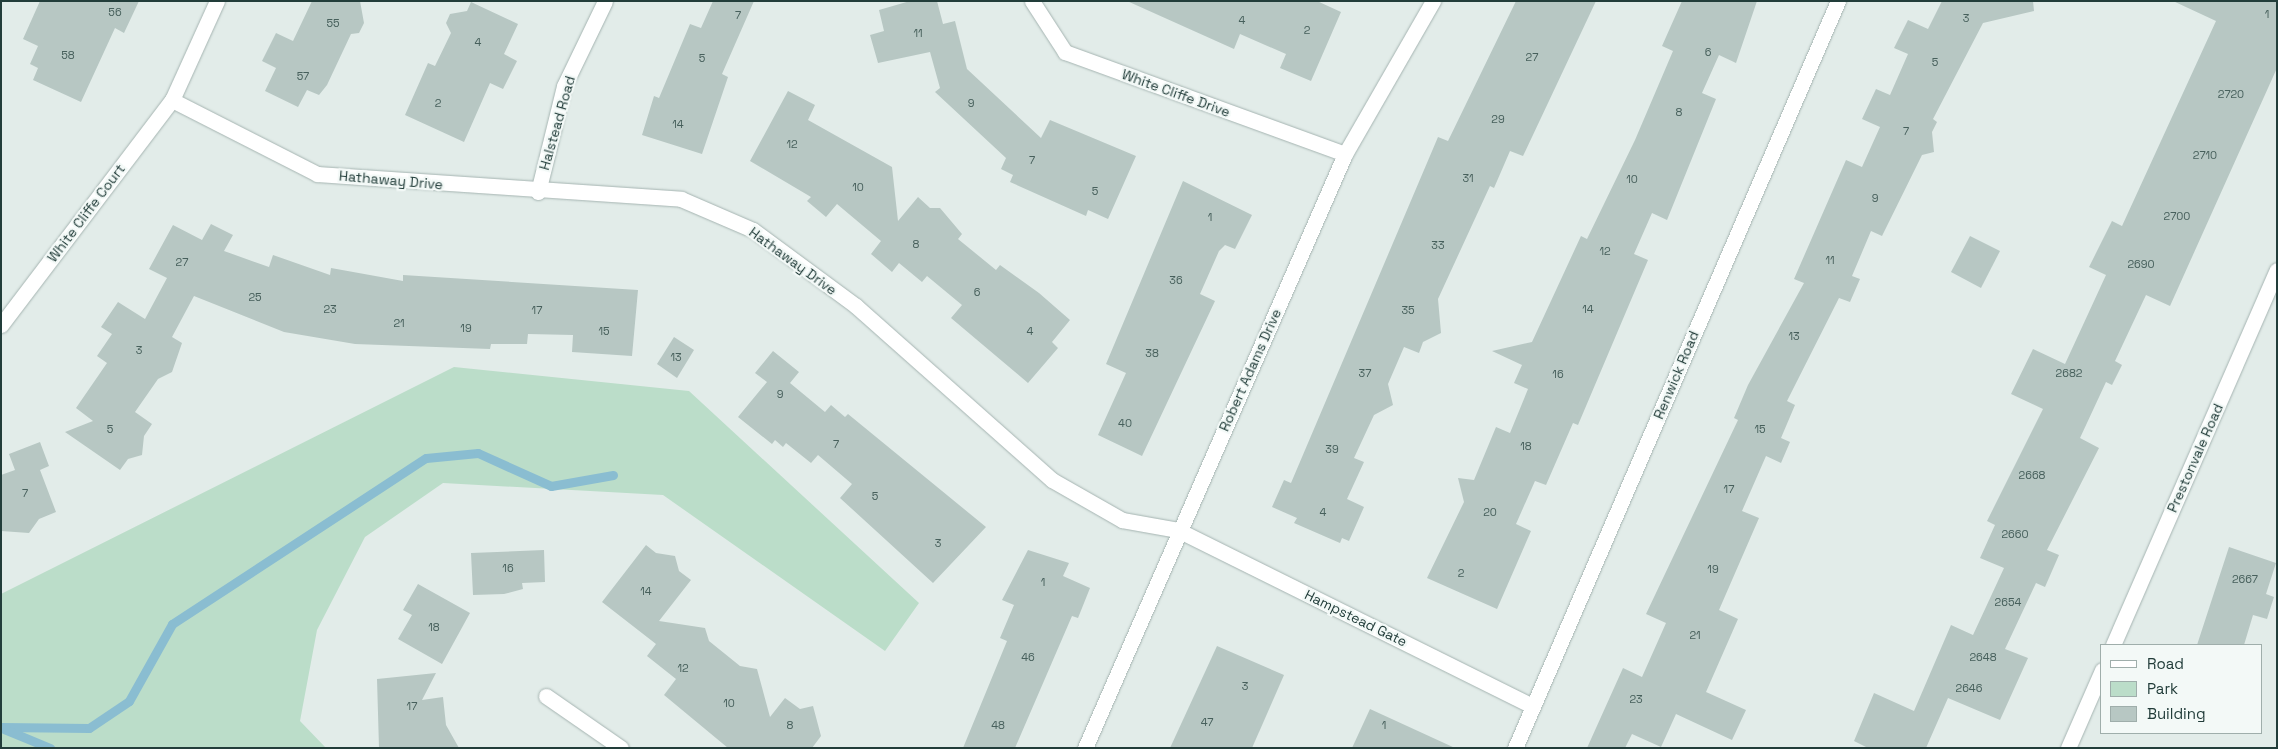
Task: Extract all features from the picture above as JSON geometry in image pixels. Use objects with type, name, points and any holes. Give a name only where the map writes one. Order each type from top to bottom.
[{"type":"street","points":[[172,100],[217,1]]},
{"type":"street","name":"Halstead Road","points":[[538,192],[564,86],[605,1]]},
{"type":"street","name":"White Cliffe Drive","points":[[1032,1],[1065,52],[1345,154]]},
{"type":"street","name":"Robert Adams Drive","points":[[1085,748],[1178,530],[1345,154],[1433,1]]},
{"type":"street","name":"Renwick Road","points":[[1515,748],[1838,1]]},
{"type":"street","name":"Hathaway Drive","points":[[172,100],[317,174],[538,192],[681,199],[753,230],[856,306],[1052,480],[1122,520],[1178,530]]},
{"type":"street","name":"White Cliffe Court","points":[[1,325],[172,100]]},
{"type":"street","name":"Prestonvale Road","points":[[2113,644],[2277,270]]},
{"type":"street","name":"Hampstead Gate","points":[[1178,530],[1533,706]]},
{"type":"street","points":[[2068,748],[2100,675]]},
{"type":"street","points":[[546,696],[622,748]]},
{"type":"green space","points":[[454,367],[689,391],[919,603],[885,651],[663,495],[443,483],[365,537],[317,630],[300,721],[326,748],[1,748],[1,594]]},
{"type":"building","points":[[40,1],[139,1],[124,33],[115,28],[81,102],[33,80],[38,68],[30,64],[38,46],[23,39]]},
{"type":"building","points":[[312,1],[360,1],[364,23],[359,33],[351,34],[327,85],[319,95],[307,90],[298,107],[265,91],[276,68],[262,61],[276,33],[293,41]]},
{"type":"building","points":[[713,1],[754,1],[722,74],[728,77],[702,154],[642,135],[654,96],[659,98],[690,24],[701,28]]},
{"type":"building","points":[[910,1],[937,1],[943,24],[955,21],[967,69],[1041,138],[1050,120],[1136,156],[1108,219],[1088,210],[1086,216],[1010,182],[1013,175],[1001,169],[1006,158],[935,92],[940,88],[930,52],[878,63],[870,35],[884,31],[879,10]]},
{"type":"building","points":[[1127,1],[1317,1],[1341,12],[1311,81],[1280,68],[1286,54],[1240,34],[1234,49]]},
{"type":"building","points":[[1516,1],[1596,1],[1523,156],[1510,151],[1494,188],[1490,186],[1438,299],[1441,333],[1423,342],[1419,353],[1404,347],[1388,384],[1393,405],[1374,415],[1354,458],[1364,462],[1347,499],[1364,507],[1349,541],[1342,538],[1340,543],[1294,523],[1297,518],[1272,507],[1284,480],[1291,483],[1438,137],[1448,141]]},
{"type":"building","points":[[1682,1],[1757,1],[1736,63],[1719,55],[1702,93],[1716,99],[1667,220],[1652,213],[1634,254],[1648,260],[1578,425],[1573,423],[1546,485],[1535,481],[1516,524],[1531,531],[1497,609],[1427,578],[1464,502],[1458,478],[1474,480],[1496,427],[1510,433],[1528,389],[1514,383],[1522,365],[1492,351],[1532,342],[1581,236],[1587,239],[1635,140],[1673,51],[1662,46]]},
{"type":"building","points":[[1942,1],[2033,1],[2034,11],[1983,23],[1933,119],[1937,122],[1932,132],[1934,152],[1922,155],[1882,236],[1871,231],[1852,276],[1860,279],[1850,302],[1839,298],[1787,401],[1795,405],[1781,438],[1790,442],[1781,463],[1766,456],[1742,511],[1759,518],[1719,610],[1738,619],[1706,692],[1746,710],[1732,740],[1676,714],[1661,747],[1632,734],[1625,748],[1587,748],[1623,668],[1642,677],[1666,623],[1646,614],[1738,420],[1734,418],[1748,385],[1804,283],[1794,279],[1846,160],[1862,167],[1880,127],[1862,119],[1876,89],[1890,95],[1908,54],[1894,48],[1908,20],[1928,29]]},
{"type":"building","points":[[2173,1],[2277,1],[2277,68],[2170,306],[2146,295],[2115,361],[2122,365],[2112,385],[2106,382],[2080,438],[2099,448],[2047,550],[2059,555],[2045,587],[2036,583],[2005,649],[2028,658],[2000,720],[1948,698],[1926,748],[1868,748],[1854,741],[1874,693],[1914,711],[1951,625],[1973,635],[2004,568],[1980,558],[1995,525],[1987,521],[2043,409],[2011,394],[2033,349],[2065,364],[2106,275],[2089,267],[2112,221],[2122,226],[2216,21]]},
{"type":"building","points":[[471,2],[518,24],[504,54],[517,61],[503,89],[490,83],[464,142],[405,115],[428,63],[435,66],[451,33],[446,23],[450,14],[467,11]]},
{"type":"building","points":[[788,91],[815,105],[808,120],[892,167],[898,221],[918,197],[930,208],[940,208],[962,234],[958,239],[996,270],[1000,265],[1039,293],[1070,320],[1052,342],[1058,348],[1028,383],[951,318],[962,305],[927,276],[922,282],[899,263],[892,272],[871,254],[881,241],[837,204],[826,217],[807,201],[811,197],[750,161]]},
{"type":"building","points":[[1183,181],[1252,215],[1235,249],[1225,245],[1219,251],[1200,294],[1215,301],[1142,456],[1098,435],[1126,373],[1106,364]]},
{"type":"building","points":[[211,224],[233,235],[224,251],[269,267],[273,255],[330,275],[331,268],[403,281],[403,275],[638,290],[632,356],[572,352],[573,335],[528,334],[527,344],[491,344],[490,349],[355,344],[284,332],[194,296],[172,337],[182,343],[172,372],[158,379],[135,412],[152,424],[144,436],[142,455],[128,459],[120,470],[65,432],[93,421],[76,408],[107,363],[97,356],[112,334],[101,327],[118,302],[145,319],[167,278],[149,269],[173,225],[202,240]]},
{"type":"building","points":[[1970,236],[2000,251],[1981,288],[1951,272]]},
{"type":"building","points":[[674,337],[694,350],[677,378],[657,364]]},
{"type":"building","points":[[773,351],[799,372],[790,383],[825,412],[831,405],[845,417],[848,414],[986,527],[933,583],[840,498],[852,484],[818,455],[811,463],[786,443],[783,447],[775,440],[772,444],[738,417],[767,382],[755,373]]},
{"type":"building","points":[[40,442],[49,466],[40,470],[56,512],[39,519],[29,533],[1,531],[1,475],[15,470],[9,454]]},
{"type":"building","points":[[646,545],[656,553],[675,556],[679,571],[691,580],[659,621],[705,628],[709,641],[740,666],[757,669],[770,717],[785,698],[800,709],[813,706],[821,736],[812,748],[728,748],[664,695],[676,679],[647,656],[656,644],[602,602]]},
{"type":"building","points":[[2229,547],[2276,563],[2266,594],[2274,597],[2267,619],[2253,615],[2244,644],[2197,644]]},
{"type":"building","points":[[544,550],[545,582],[522,583],[523,589],[504,594],[473,595],[471,553]]},
{"type":"building","points":[[1028,550],[1069,563],[1063,576],[1090,588],[1078,618],[1072,616],[1015,748],[963,748],[1007,641],[1000,638],[1014,605],[1002,600]]},
{"type":"building","points":[[418,584],[470,613],[442,664],[398,639],[412,615],[403,610]]},
{"type":"building","points":[[1217,646],[1284,675],[1252,748],[1170,748]]},
{"type":"building","points":[[436,673],[422,700],[443,697],[446,725],[459,748],[379,748],[377,679]]},
{"type":"building","points":[[1370,709],[1455,748],[1352,748]]},
{"type":"waterway","points":[[1,727],[89,728],[129,701],[172,624],[426,458],[478,453],[551,486],[613,475]]},
{"type":"waterway","points":[[4,729],[50,748]]}]
